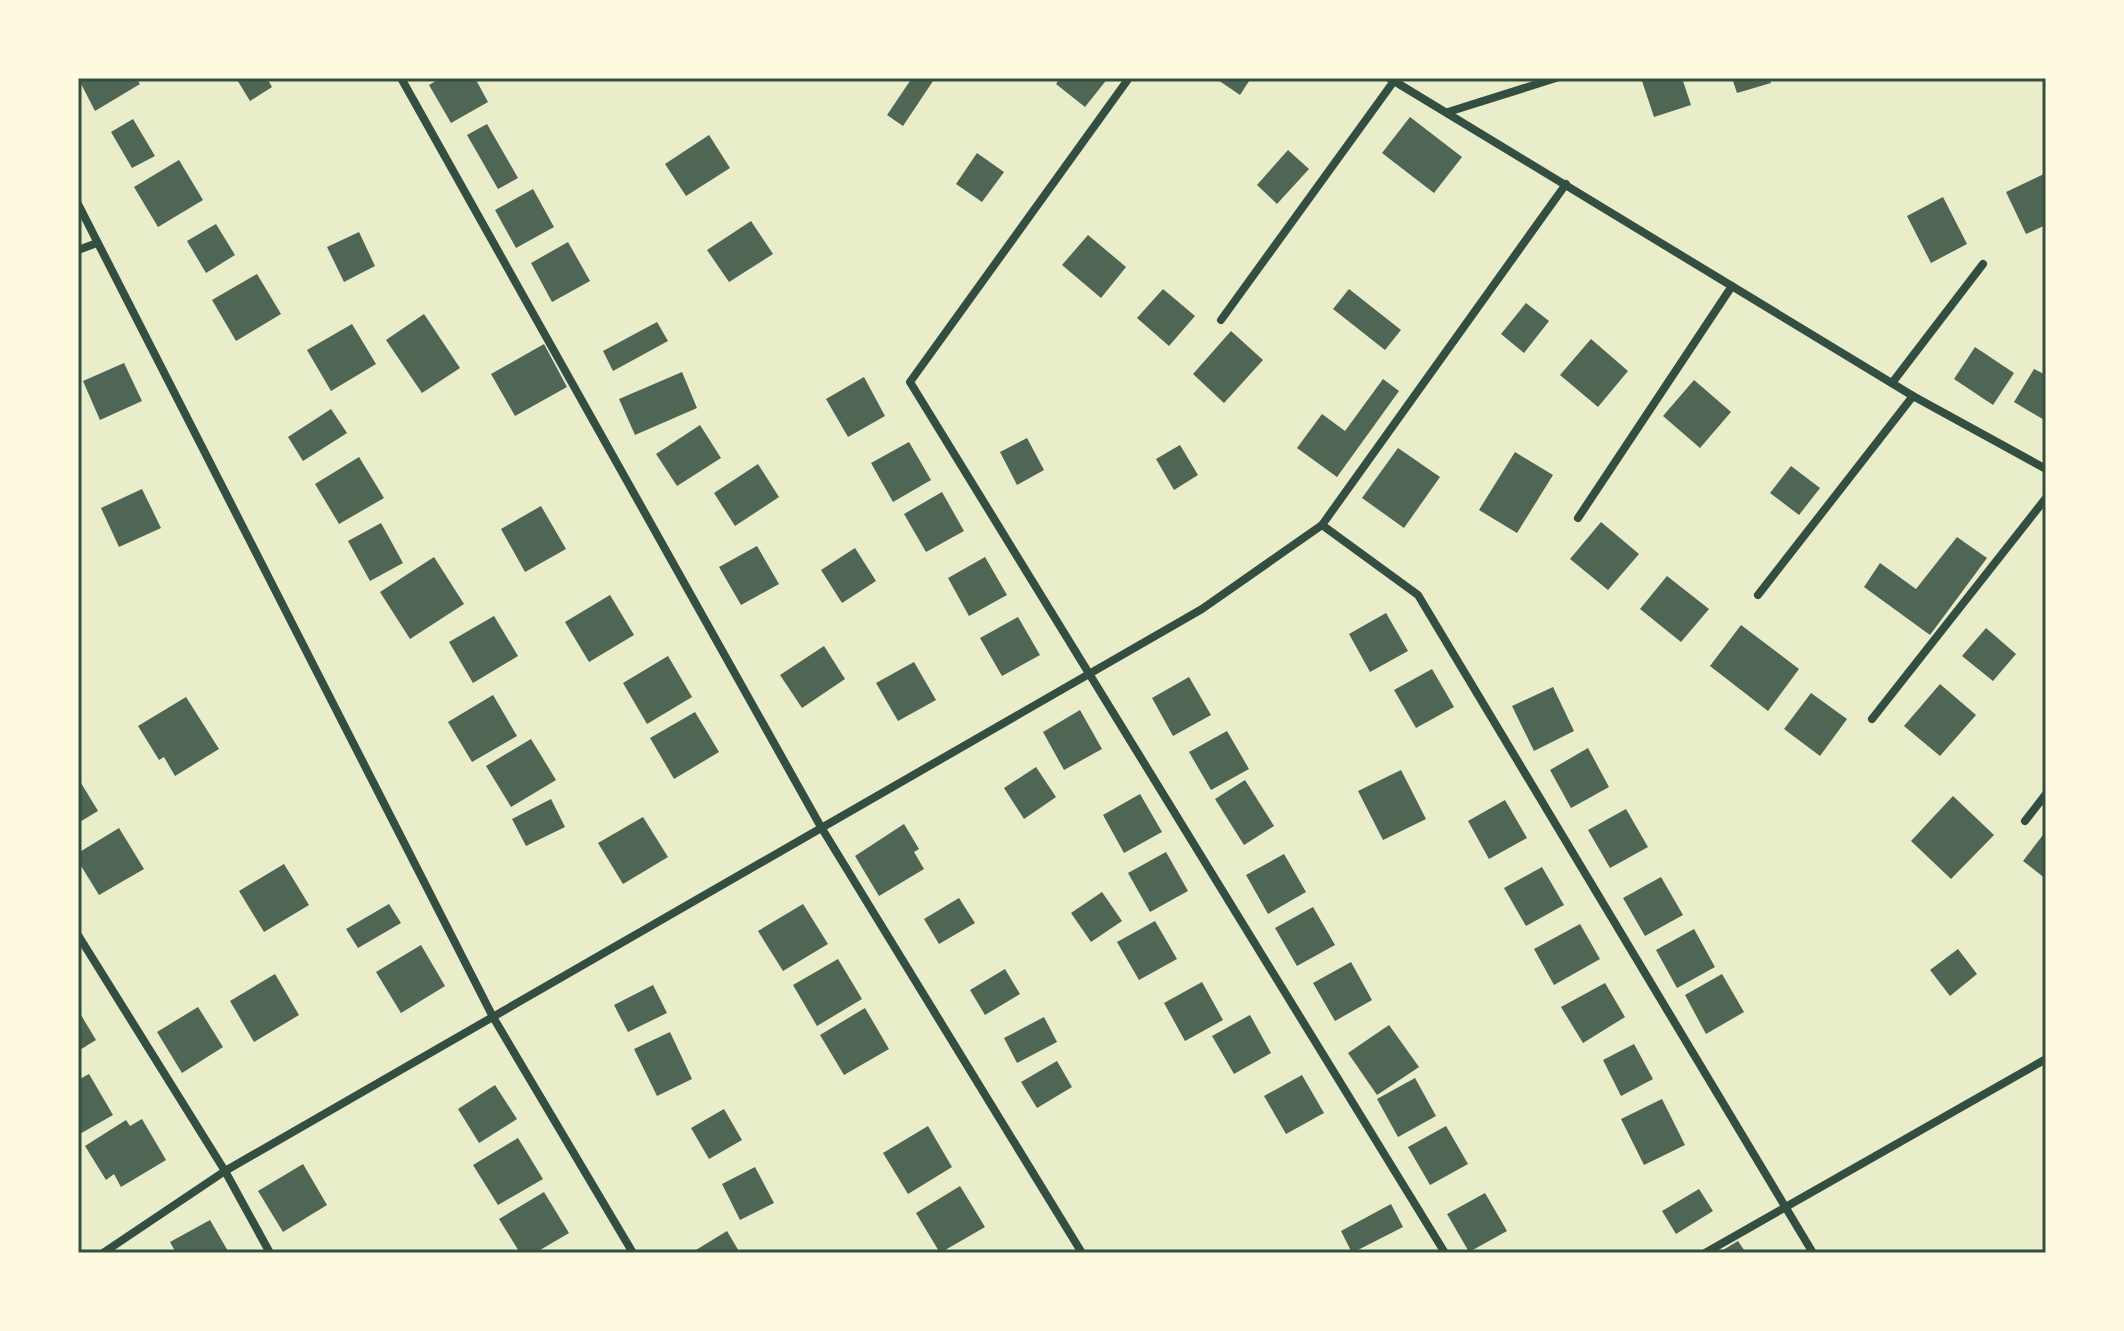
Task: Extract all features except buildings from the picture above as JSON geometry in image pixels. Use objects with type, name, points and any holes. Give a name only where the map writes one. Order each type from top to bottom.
[{"type":"street","points":[[401,78],[821,827],[1082,1253]]},
{"type":"street","points":[[1129,78],[910,382],[1445,1253]]},
{"type":"street","points":[[1448,112],[1556,78]]},
{"type":"street","points":[[1221,320],[1391,79],[1913,396],[2046,469]]},
{"type":"street","points":[[103,1253],[225,1171],[1202,609],[1322,525],[1566,184]]},
{"type":"street","points":[[78,204],[493,1017],[633,1253]]},
{"type":"street","points":[[78,250],[97,243]]},
{"type":"street","points":[[1892,383],[1983,264]]},
{"type":"street","points":[[1578,518],[1732,286]]},
{"type":"street","points":[[1758,595],[1913,396]]},
{"type":"street","points":[[1872,719],[2046,498]]},
{"type":"street","points":[[1322,525],[1418,595],[1813,1253]]},
{"type":"street","points":[[2025,821],[2046,794]]},
{"type":"street","points":[[78,935],[225,1171],[270,1253]]},
{"type":"street","points":[[1705,1253],[1788,1209],[2046,1059]]}]
